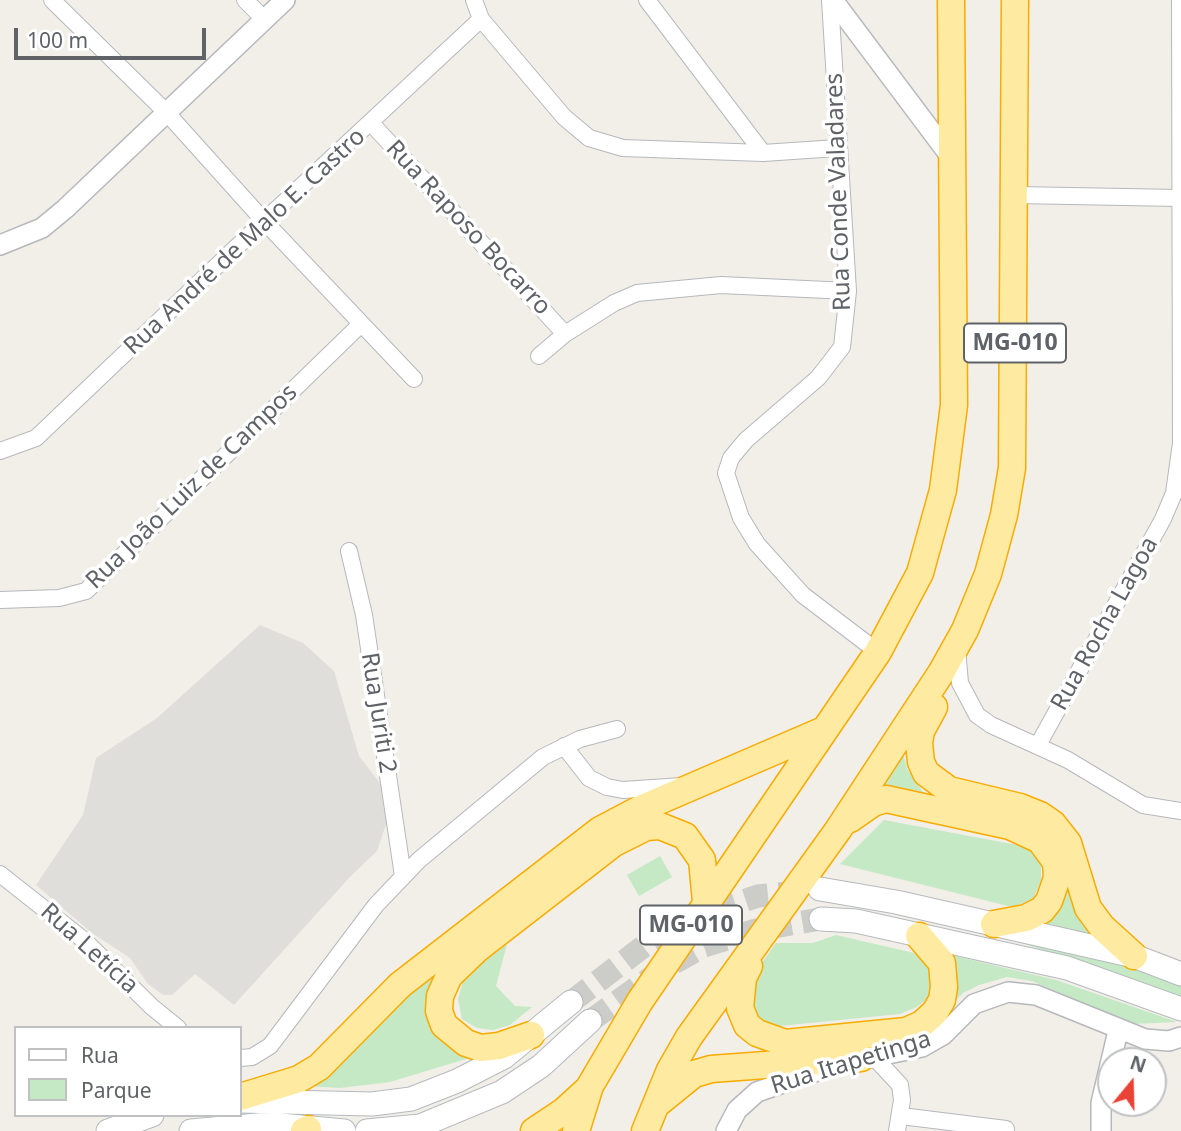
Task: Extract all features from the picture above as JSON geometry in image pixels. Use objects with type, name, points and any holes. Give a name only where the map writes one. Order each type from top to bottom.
[{"type":"highway","name":"MG-010","points":[[576,1131],[590,1086],[640,1001],[878,652],[920,573],[950,453],[954,405],[951,0]]},
{"type":"highway","name":"MG-010","points":[[649,1119],[689,1037],[838,830],[941,673],[988,574],[1004,515],[1012,468],[1016,195],[1015,0]]},
{"type":"highway","points":[[941,673],[933,712],[921,731],[919,743],[921,762],[926,773],[949,790],[1020,807],[1053,824],[1068,842],[1088,908],[1102,927],[1134,956]]},
{"type":"highway","points":[[242,1098],[299,1079],[319,1067],[400,985],[600,830],[826,729]]},
{"type":"highway","points":[[838,830],[858,812],[887,799],[1028,832],[1047,846],[1056,862],[1053,894],[1042,910],[1026,918],[993,924]]},
{"type":"highway","points":[[531,1035],[499,1046],[481,1048],[466,1044],[444,1025],[439,1012],[440,996],[449,976],[477,949],[614,844],[646,827],[660,826],[685,836],[702,860],[706,902]]},
{"type":"highway","points":[[755,947],[743,978],[740,999],[742,1016],[757,1033],[785,1042],[906,1031],[922,1024],[942,1000],[945,975],[942,963],[919,936]]},
{"type":"highway","points":[[649,1119],[694,1074],[711,1069],[867,1057]]},
{"type":"highway","points":[[534,1131],[564,1111],[590,1086]]},
{"type":"main road","points":[[820,889],[1134,956],[1181,974]]},
{"type":"main road","points":[[821,919],[856,921],[1067,968],[1181,1009]]},
{"type":"main road","points":[[242,1099],[372,1104],[411,1099],[457,1081],[504,1057],[571,1002]]},
{"type":"main road","points":[[367,1131],[420,1126],[502,1092],[541,1066],[590,1021]]},
{"type":"main road","points":[[108,1131],[146,1117]]},
{"type":"main road","points":[[191,1131],[269,1124],[306,1130],[344,1131]]},
{"type":"street","points":[[52,0],[166,112],[264,221],[414,379]]},
{"type":"street","points":[[245,0],[263,18]]},
{"type":"street","points":[[0,245],[42,228],[285,0]]},
{"type":"street","points":[[474,0],[481,19],[564,117],[589,138],[622,148],[763,153],[837,148]]},
{"type":"street","points":[[647,0],[763,153]]},
{"type":"street","points":[[831,0],[953,160]]},
{"type":"street","name":"Rua Conde Valadares","points":[[831,0],[837,148],[848,291],[842,347],[818,378],[747,440],[731,458],[726,473],[741,518],[757,544],[803,595],[878,652]]},
{"type":"street","name":"Rua Rocha Lagoa","points":[[1038,745],[1178,494],[1181,443],[1180,0]]},
{"type":"street","name":"Rua André de Malo E. Castro","points":[[0,451],[36,438],[481,19]]},
{"type":"street","name":"Rua Raposo Bocarro","points":[[371,123],[565,334]]},
{"type":"street","points":[[1016,195],[1179,198]]},
{"type":"street","points":[[539,356],[565,334],[614,303],[650,290],[721,285],[848,291]]},
{"type":"street","name":"Rua João Luiz de Campos","points":[[0,600],[59,598],[86,591],[361,324]]},
{"type":"street","name":"Rua Juriti 2","points":[[349,551],[364,615],[403,876]]},
{"type":"street","points":[[956,645],[960,683],[977,715],[991,725],[1038,745],[1136,802],[1157,809],[1181,811]]},
{"type":"street","points":[[242,1058],[259,1053],[278,1037],[376,905],[403,876],[543,757],[564,746],[617,730]]},
{"type":"street","points":[[564,746],[589,778],[607,788],[623,790],[695,786]]},
{"type":"street","name":"Rua Letícia","points":[[0,874],[85,941],[175,1026]]},
{"type":"street","name":"Rua Itapetinga","points":[[726,1131],[737,1110],[757,1092],[795,1076],[867,1057],[922,1047],[943,1035],[974,1004],[1008,992],[1036,995],[1118,1031],[1156,1041],[1181,1037]]},
{"type":"street","points":[[1101,1131],[1101,1103],[1118,1031]]},
{"type":"street","points":[[867,1057],[900,1085],[899,1123],[1006,1129]]},
{"type":"shaded area","points":[[260,625],[303,643],[334,671],[359,756],[383,787],[388,818],[377,851],[349,878],[234,1005],[195,974],[172,995],[163,995],[148,984],[130,958],[92,933],[36,885],[83,815],[96,758],[157,718]]},
{"type":"green space","points":[[902,749],[907,769],[923,792],[969,806],[1022,815],[1044,824],[1062,846],[1071,890],[1082,918],[1094,935],[1040,922],[1057,907],[1066,875],[1058,844],[1047,829],[1033,820],[897,795],[871,795]]},
{"type":"green space","points":[[884,820],[1033,848],[1041,866],[1041,880],[1033,899],[1012,907],[840,864]]},
{"type":"green space","points":[[660,856],[672,877],[639,896],[627,875]]},
{"type":"green space","points":[[567,862],[433,985],[479,1055],[390,1082],[340,1088],[306,1086],[375,1023]]},
{"type":"green space","points":[[836,935],[914,953],[927,963],[932,980],[929,997],[917,1007],[900,1014],[770,1027],[749,1013],[749,981],[776,943],[813,943]]},
{"type":"green space","points":[[1016,941],[1131,966],[1181,984],[1181,998]]},
{"type":"green space","points":[[507,944],[496,986],[515,1006],[532,1007],[510,1025],[493,1030],[477,1028],[462,1019],[458,999],[465,975]]},
{"type":"green space","points":[[942,953],[1056,980],[1177,1022],[1133,1024],[1032,981],[1007,977],[979,985],[963,993],[955,1001]]},
{"type":"tunnel","points":[[571,1002],[644,946],[698,916],[758,896],[806,891]]},
{"type":"tunnel","points":[[590,1021],[663,969],[704,946],[756,930],[821,919]]}]
